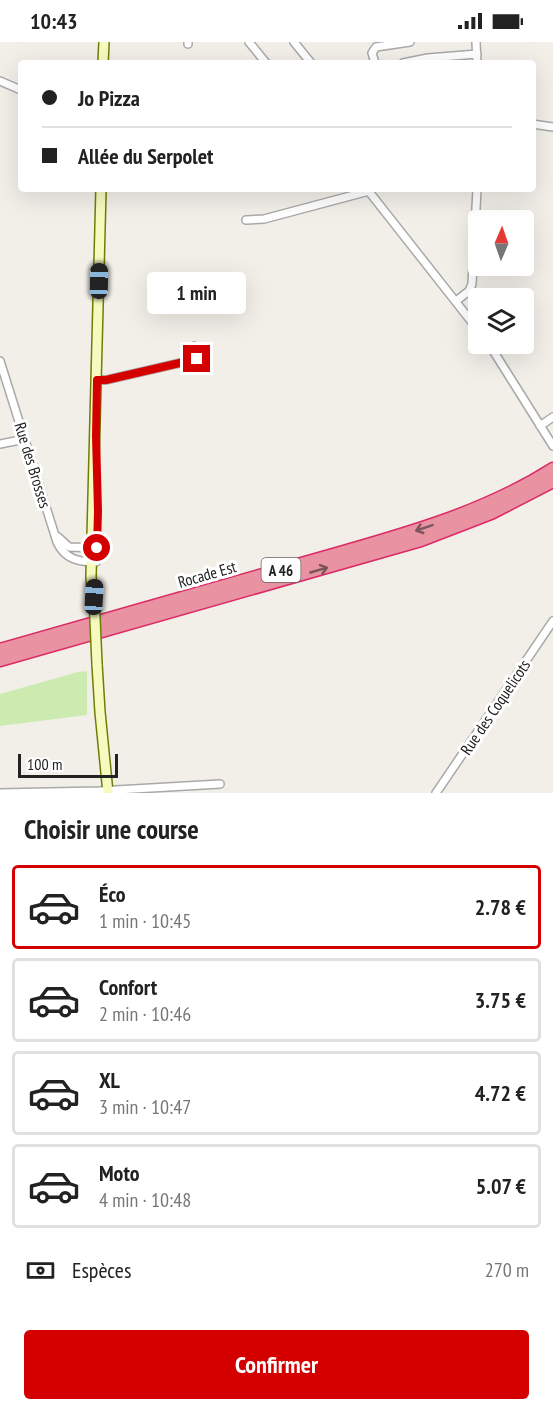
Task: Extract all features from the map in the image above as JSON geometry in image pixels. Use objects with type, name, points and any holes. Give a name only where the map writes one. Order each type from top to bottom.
[{"type":"highway","name":"Rocade Est","points":[[0,650],[417,530],[485,504],[553,469]]},
{"type":"highway","name":"Rocade Est","points":[[0,660],[420,540],[491,513],[553,481]]},
{"type":"main road","points":[[103,60],[104,42]]},
{"type":"main road","points":[[101,192],[92,592],[108,792]]},
{"type":"street","points":[[249,42],[264,60]]},
{"type":"street","points":[[294,42],[309,60]]},
{"type":"street","points":[[374,60],[372,53],[376,47],[411,42]]},
{"type":"street","points":[[476,42],[477,60]]},
{"type":"street","points":[[418,60],[477,54]]},
{"type":"street","points":[[0,81],[18,89]]},
{"type":"street","points":[[536,125],[553,127]]},
{"type":"street","points":[[246,220],[264,219],[361,192]]},
{"type":"street","points":[[370,192],[468,317]]},
{"type":"street","points":[[456,301],[469,291],[472,284],[477,192]]},
{"type":"street","points":[[97,380],[106,380],[197,359],[194,346]]},
{"type":"street","points":[[495,354],[553,446]]},
{"type":"street","name":"Rue des Brosses","points":[[0,361],[57,542],[65,555],[75,560],[94,562]]},
{"type":"street","points":[[540,426],[553,417]]},
{"type":"street","points":[[0,444],[26,439]]},
{"type":"street","points":[[55,535],[69,547],[94,548]]},
{"type":"street","name":"Rue des Coquelicots","points":[[436,793],[553,621]]},
{"type":"street","points":[[0,793],[108,792],[220,784]]},
{"type":"green space","points":[[87,671],[87,715],[0,726],[0,694]]},
{"type":"route","points":[[97,548],[97,380],[106,380],[197,359]]}]
